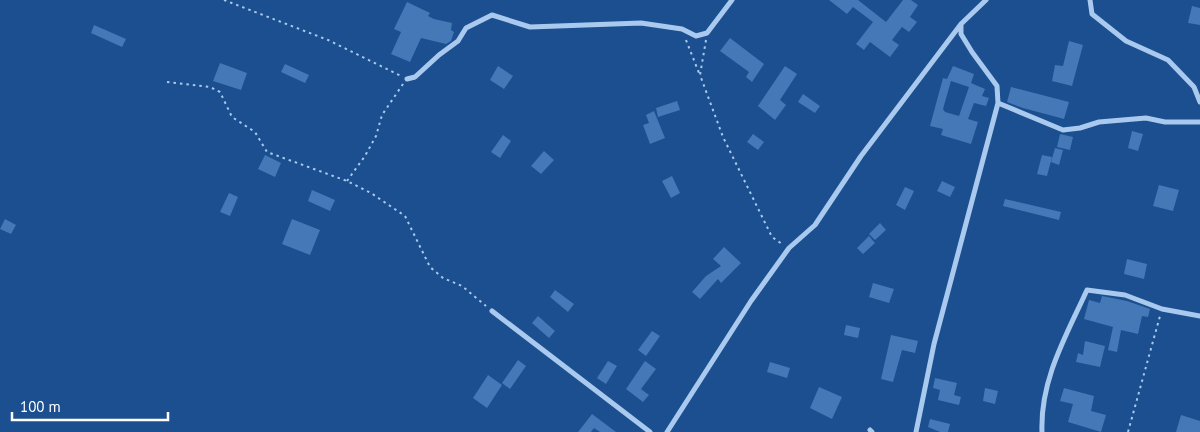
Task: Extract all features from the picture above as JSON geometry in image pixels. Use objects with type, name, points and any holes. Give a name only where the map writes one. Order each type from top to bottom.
[{"type":"street","points":[[407,79],[415,77],[458,41],[466,28],[492,15],[530,26],[641,23],[682,29],[696,36],[707,32],[732,0]]},
{"type":"street","points":[[667,432],[750,301],[789,248],[815,225],[861,156],[961,24],[986,0]]},
{"type":"street","points":[[1090,0],[1092,14],[1126,41],[1168,60],[1194,87],[1200,102]]},
{"type":"street","points":[[916,432],[934,344],[998,103],[997,86],[961,34],[961,24]]},
{"type":"street","points":[[998,103],[1063,130],[1080,128],[1099,122],[1146,118],[1165,122],[1200,122]]},
{"type":"street","points":[[1042,432],[1041,414],[1051,370],[1058,348],[1087,290],[1125,295],[1162,309],[1200,316]]},
{"type":"street","points":[[492,311],[650,432]]},
{"type":"path","points":[[224,0],[362,54],[407,79],[382,115],[376,136],[365,156],[347,181]]},
{"type":"path","points":[[682,29],[723,137],[772,237],[789,248]]},
{"type":"path","points":[[700,75],[707,32]]},
{"type":"path","points":[[167,82],[210,87],[220,92],[232,117],[254,132],[267,152],[347,181],[371,193],[405,216],[430,267],[443,278],[462,286],[492,311]]},
{"type":"path","points":[[1128,432],[1162,309]]},
{"type":"building","points":[[829,0],[858,0],[886,22],[903,0],[911,0],[918,5],[910,17],[917,22],[909,32],[902,27],[892,40],[899,45],[890,57],[870,42],[864,50],[856,44],[873,22],[853,7],[847,14]]},
{"type":"building","points":[[407,2],[430,13],[428,16],[434,19],[452,23],[451,30],[454,32],[451,41],[446,44],[421,38],[410,62],[391,54],[401,32],[394,29]]},
{"type":"building","points":[[1192,6],[1200,8],[1200,25],[1188,23]]},
{"type":"building","points":[[94,25],[126,39],[122,47],[91,33]]},
{"type":"building","points":[[730,38],[764,64],[752,82],[746,77],[749,72],[720,51]]},
{"type":"building","points":[[1069,41],[1083,45],[1072,86],[1052,81],[1055,65],[1063,66]]},
{"type":"building","points":[[220,63],[247,73],[241,90],[213,81]]},
{"type":"building","points":[[285,64],[309,75],[305,83],[281,72]]},
{"type":"building","points":[[498,66],[513,76],[504,89],[490,80]]},
{"type":"building","points":[[785,66],[797,74],[780,100],[786,105],[775,120],[758,106]]},
{"type":"building","points":[[953,66],[974,74],[971,83],[985,89],[982,96],[989,98],[986,106],[974,103],[968,119],[978,122],[971,144],[941,135],[943,129],[930,126],[943,78],[947,79]],"holes":[[[951,81],[969,87],[959,116],[945,112],[943,109]]]},
{"type":"building","points":[[1011,87],[1069,102],[1064,119],[1007,102]]},
{"type":"building","points":[[803,94],[820,106],[815,113],[798,102]]},
{"type":"building","points":[[677,101],[680,110],[658,117],[656,108]]},
{"type":"building","points":[[654,111],[665,138],[650,144],[643,125],[649,123],[646,115]]},
{"type":"building","points":[[1132,131],[1143,134],[1138,151],[1128,148]]},
{"type":"building","points":[[753,134],[764,142],[758,150],[747,142]]},
{"type":"building","points":[[1060,134],[1073,137],[1070,150],[1057,147]]},
{"type":"building","points":[[503,135],[511,141],[500,158],[491,152]]},
{"type":"building","points":[[1055,148],[1063,150],[1059,165],[1051,162]]},
{"type":"building","points":[[544,151],[554,160],[541,174],[531,166]]},
{"type":"building","points":[[265,155],[281,163],[275,177],[258,169]]},
{"type":"building","points":[[1042,155],[1052,157],[1047,176],[1037,174]]},
{"type":"building","points":[[672,176],[680,193],[671,198],[662,181]]},
{"type":"building","points":[[942,181],[955,187],[950,197],[937,191]]},
{"type":"building","points":[[1159,185],[1179,190],[1173,211],[1153,206]]},
{"type":"building","points":[[905,187],[914,191],[905,210],[896,205]]},
{"type":"building","points":[[312,190],[335,200],[330,211],[308,201]]},
{"type":"building","points":[[229,193],[238,197],[230,216],[220,212]]},
{"type":"building","points":[[1005,199],[1061,212],[1059,220],[1003,206]]},
{"type":"building","points":[[5,219],[16,225],[11,234],[0,229]]},
{"type":"building","points":[[292,219],[320,230],[310,255],[282,244]]},
{"type":"building","points":[[880,223],[886,230],[875,240],[869,234]]},
{"type":"building","points":[[869,236],[875,243],[863,254],[857,248]]},
{"type":"building","points":[[724,247],[741,263],[721,283],[718,279],[700,299],[692,292],[706,276],[721,266],[713,259]]},
{"type":"building","points":[[1127,259],[1147,264],[1144,279],[1124,274]]},
{"type":"building","points":[[873,283],[894,289],[889,303],[869,297]]},
{"type":"building","points":[[555,290],[574,304],[568,312],[550,297]]},
{"type":"building","points":[[1102,296],[1127,301],[1150,309],[1148,317],[1142,316],[1138,334],[1121,330],[1117,352],[1108,350],[1113,327],[1084,319],[1089,300],[1100,303]]},
{"type":"building","points":[[538,316],[555,331],[549,338],[532,323]]},
{"type":"building","points":[[846,325],[860,328],[858,338],[844,335]]},
{"type":"building","points":[[652,331],[660,336],[646,356],[638,350]]},
{"type":"building","points":[[891,335],[918,341],[915,353],[902,350],[893,382],[881,379]]},
{"type":"building","points":[[1085,341],[1105,346],[1100,367],[1076,362],[1078,353],[1083,355]]},
{"type":"building","points":[[518,360],[526,366],[510,389],[502,383]]},
{"type":"building","points":[[608,361],[617,366],[606,384],[597,378]]},
{"type":"building","points":[[645,361],[656,369],[641,389],[649,395],[643,402],[626,389]]},
{"type":"building","points":[[770,362],[790,368],[787,378],[767,372]]},
{"type":"building","points":[[488,375],[502,385],[487,408],[473,398]]},
{"type":"building","points":[[935,378],[957,383],[954,395],[961,397],[959,405],[938,400],[940,390],[933,388]]},
{"type":"building","points":[[819,387],[842,397],[832,419],[810,408]]},
{"type":"building","points":[[985,388],[998,391],[995,404],[983,401]]},
{"type":"building","points":[[1064,388],[1094,396],[1091,411],[1106,415],[1101,432],[1068,422],[1073,404],[1060,401]]},
{"type":"building","points":[[592,414],[616,432],[600,432],[594,428],[591,432],[578,432]]},
{"type":"building","points":[[1181,415],[1200,421],[1200,432],[1176,432]]},
{"type":"building","points":[[930,419],[950,424],[948,432],[940,432],[928,427]]}]
